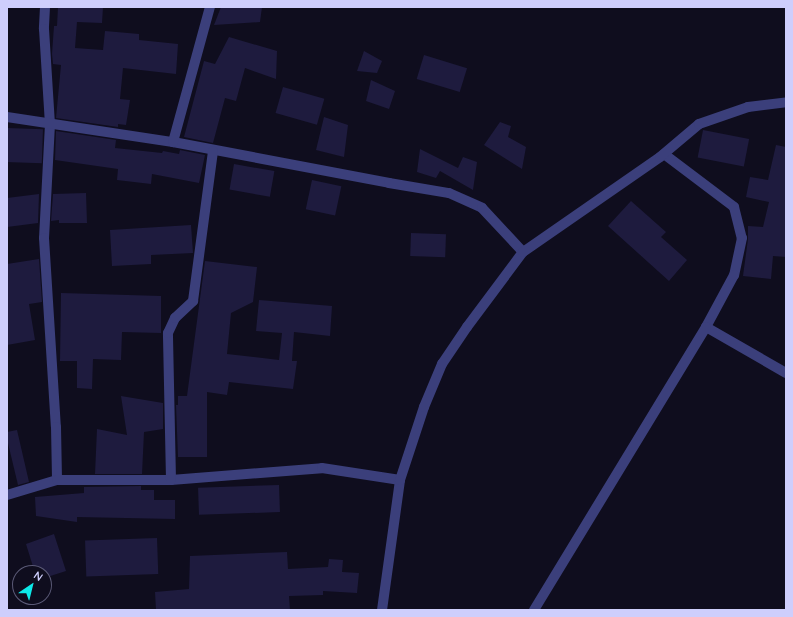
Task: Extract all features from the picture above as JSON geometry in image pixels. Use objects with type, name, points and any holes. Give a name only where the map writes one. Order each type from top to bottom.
[{"type":"street","points":[[45,7],[44,29],[50,124],[44,238],[56,427],[57,480]]},
{"type":"street","points":[[173,142],[210,7]]},
{"type":"street","points":[[382,610],[400,480],[424,407],[442,364],[523,252],[664,154],[699,124],[748,107],[786,102]]},
{"type":"street","points":[[7,117],[173,142],[213,151],[450,193],[482,208],[523,252]]},
{"type":"street","points":[[171,480],[168,333],[175,318],[193,301],[213,151]]},
{"type":"street","points":[[534,610],[706,327],[734,275],[742,238],[734,207],[664,154]]},
{"type":"street","points":[[706,327],[786,373]]},
{"type":"street","points":[[7,495],[57,480],[171,480],[322,468],[400,480]]},
{"type":"building","points":[[58,7],[103,7],[102,23],[77,22],[75,48],[103,50],[105,31],[139,34],[139,40],[178,44],[176,74],[123,68],[120,99],[130,100],[126,125],[118,124],[118,127],[56,118],[61,65],[53,64],[52,54],[54,26],[57,26]]},
{"type":"building","points":[[221,7],[262,7],[260,22],[214,25]]},
{"type":"building","points":[[229,37],[277,51],[276,79],[245,68],[236,101],[225,98],[213,143],[184,137],[204,61],[215,64]]},
{"type":"building","points":[[364,51],[382,61],[377,73],[357,71]]},
{"type":"building","points":[[424,55],[467,68],[460,92],[417,79]]},
{"type":"building","points":[[371,80],[395,91],[389,109],[366,101]]},
{"type":"building","points":[[283,87],[324,99],[317,125],[276,113]]},
{"type":"building","points":[[324,117],[348,125],[344,157],[316,150]]},
{"type":"building","points":[[500,122],[511,126],[508,137],[526,147],[522,169],[484,145]]},
{"type":"building","points":[[7,128],[43,129],[42,163],[7,162]]},
{"type":"building","points":[[703,130],[749,139],[744,166],[698,157]]},
{"type":"building","points":[[56,131],[116,140],[115,148],[162,153],[163,151],[179,154],[180,150],[205,155],[199,183],[152,174],[151,184],[117,180],[118,169],[55,160]]},
{"type":"building","points":[[776,145],[786,147],[786,257],[773,256],[771,279],[743,276],[748,239],[748,226],[763,227],[769,202],[746,197],[750,177],[768,180]]},
{"type":"building","points":[[420,149],[458,168],[463,157],[477,162],[473,190],[440,171],[436,178],[417,172]]},
{"type":"building","points":[[234,164],[274,171],[270,197],[229,190]]},
{"type":"building","points":[[312,180],[341,186],[335,216],[306,209]]},
{"type":"building","points":[[86,193],[87,223],[59,223],[59,220],[51,221],[53,194]]},
{"type":"building","points":[[39,194],[38,223],[7,227],[7,198]]},
{"type":"building","points":[[631,201],[666,232],[661,237],[687,260],[669,281],[608,226]]},
{"type":"building","points":[[191,225],[193,253],[151,255],[151,264],[112,266],[110,230]]},
{"type":"building","points":[[411,233],[446,234],[445,257],[410,256]]},
{"type":"building","points":[[39,259],[42,302],[29,304],[35,340],[7,345],[7,264]]},
{"type":"building","points":[[205,261],[257,267],[253,302],[231,313],[227,354],[279,360],[282,333],[256,331],[259,300],[332,306],[330,336],[294,332],[292,361],[297,361],[293,389],[229,382],[227,395],[207,392],[207,457],[178,457],[176,405],[178,405],[178,396],[187,396]]},
{"type":"building","points":[[61,293],[161,296],[161,333],[122,332],[121,360],[93,359],[92,389],[77,388],[77,361],[60,361]]},
{"type":"building","points":[[121,396],[163,403],[163,429],[144,432],[142,474],[95,474],[97,429],[127,435]]},
{"type":"building","points":[[17,430],[29,482],[18,485],[7,439],[7,432]]},
{"type":"building","points":[[279,485],[280,512],[199,515],[198,488]]},
{"type":"building","points":[[141,486],[141,490],[154,490],[154,500],[175,500],[175,519],[77,517],[77,522],[36,516],[35,497],[84,493],[84,487]]},
{"type":"building","points":[[54,534],[66,571],[52,575],[52,565],[33,565],[26,544]]},
{"type":"building","points":[[157,538],[158,574],[86,576],[85,541]]},
{"type":"building","points":[[287,552],[288,569],[328,567],[329,559],[343,560],[342,572],[359,573],[357,593],[323,591],[323,595],[289,596],[290,610],[156,610],[155,592],[189,589],[190,556]]}]
